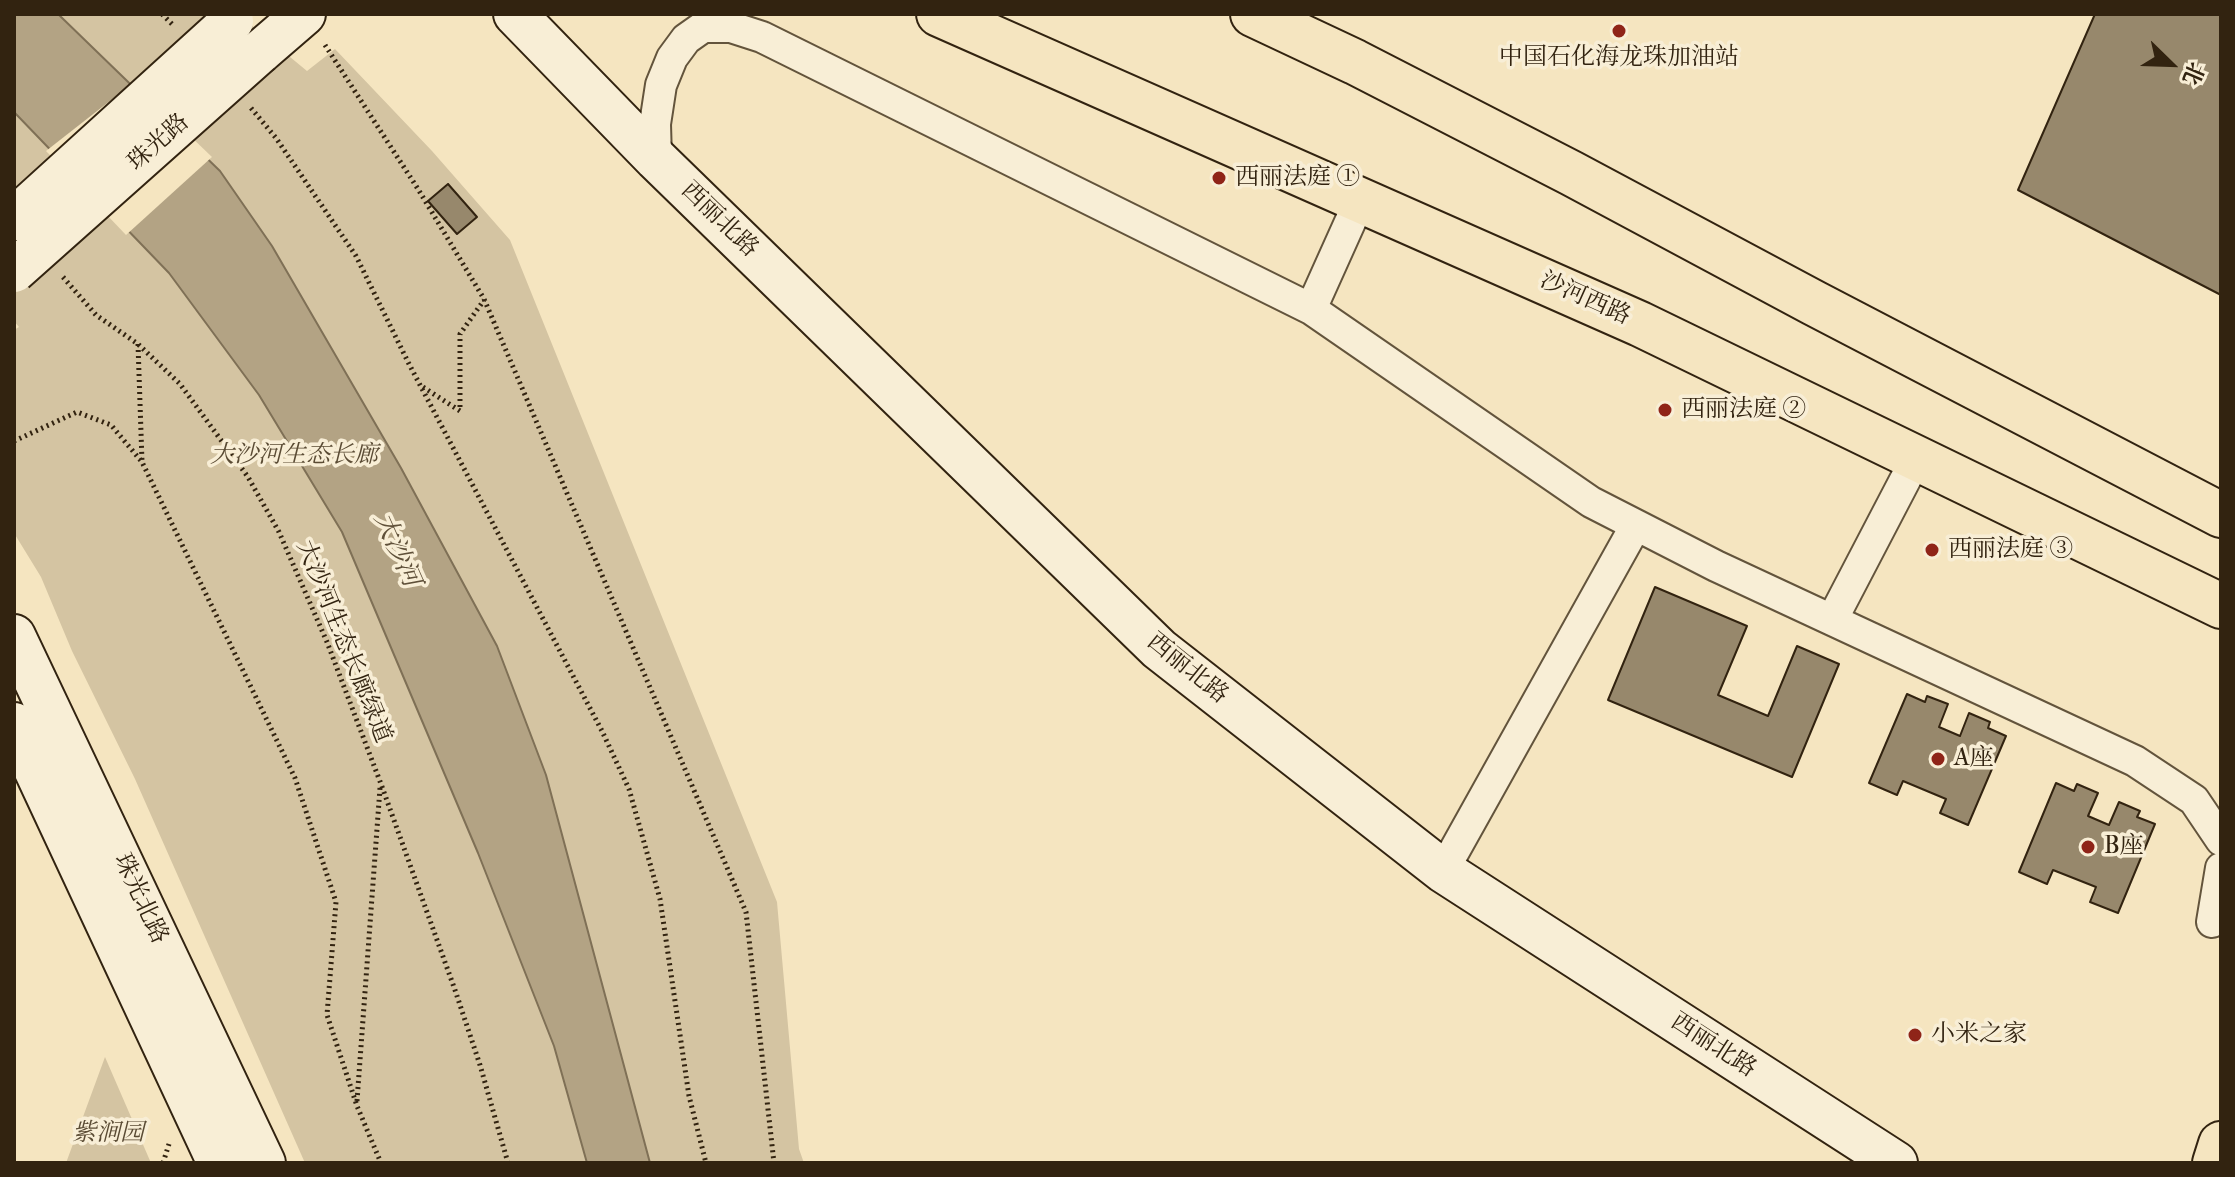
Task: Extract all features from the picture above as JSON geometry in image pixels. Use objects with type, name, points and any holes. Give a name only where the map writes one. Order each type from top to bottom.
[{"type":"main road","name":"沙河西路","points":[[939,14],[1640,324],[2217,605]]},
{"type":"main road","points":[[1253,14],[1355,62],[1557,166],[2221,515]]},
{"type":"main road","points":[[2215,1163],[2221,1144]]},
{"type":"street","name":"西丽北路","points":[[515,14],[656,159],[1159,649],[1443,871],[1896,1163]]},
{"type":"street","points":[[555,14],[558,44],[565,66]]},
{"type":"street","name":"珠光路","points":[[14,219],[235,17]]},
{"type":"street","name":"珠光路","points":[[14,271],[260,52],[312,27]]},
{"type":"street","points":[[656,159],[655,124],[661,85],[672,58],[686,39],[703,27],[731,27],[776,44],[1311,309],[1591,502],[1832,620],[2135,761],[2194,800],[2221,840]]},
{"type":"street","points":[[1311,309],[1360,200]]},
{"type":"street","points":[[1832,620],[1917,457]]},
{"type":"street","points":[[1443,871],[1636,525]]},
{"type":"street","name":"珠光北路","points":[[14,636],[264,1163]]},
{"type":"street","name":"珠光北路","points":[[14,724],[219,1163]]},
{"type":"street","points":[[2212,922],[2221,868]]},
{"type":"path","points":[[162,14],[183,36]]},
{"type":"path","points":[[312,27],[418,189],[484,299],[746,912],[774,1163]]},
{"type":"path","points":[[245,101],[276,138],[356,256],[420,385],[602,731],[629,789],[660,899],[689,1096],[706,1163]]},
{"type":"path","name":"大沙河生态长廊绿道","points":[[59,271],[96,315],[138,344],[180,384],[248,477],[279,532],[321,629],[381,784],[460,1005],[508,1163]]},
{"type":"path","points":[[420,385],[460,411],[460,334],[484,299]]},
{"type":"path","points":[[138,344],[142,462]]},
{"type":"path","points":[[14,441],[77,412],[111,425],[142,462],[295,778],[336,902],[327,1015],[357,1106],[381,1163]]},
{"type":"path","points":[[357,1106],[381,784]]},
{"type":"green space","name":"大沙河生态长廊","points":[[14,14],[238,14],[307,71],[335,49],[432,151],[510,240],[777,902],[799,1149],[804,1163],[305,1163],[135,779],[72,651],[41,577],[14,533],[14,330],[19,327],[14,321]]},
{"type":"green space","name":"紫涧园","points":[[105,1057],[151,1163],[66,1163]]},
{"type":"water","name":"大沙河","points":[[14,14],[58,14],[220,171],[272,246],[401,468],[497,646],[546,775],[650,1163],[587,1163],[554,1046],[478,853],[342,532],[259,395],[169,273],[14,112]]},
{"type":"pier","points":[[134,82],[212,157],[126,235],[46,151]]},
{"type":"building","points":[[2095,14],[2221,14],[2221,295],[2018,190]]},
{"type":"building","points":[[448,184],[477,217],[457,234],[428,201]]},
{"type":"building","points":[[1655,587],[1747,626],[1718,695],[1768,716],[1797,646],[1839,664],[1792,777],[1608,700]]},
{"type":"building","name":"A座","points":[[1907,694],[1925,702],[1927,696],[1948,704],[1939,727],[1960,736],[1969,713],[1990,722],[1988,728],[2006,736],[1968,825],[1940,813],[1946,799],[1903,781],[1897,795],[1869,783]]},
{"type":"building","name":"B座","points":[[2056,783],[2074,791],[2077,784],[2098,793],[2088,816],[2109,825],[2119,802],[2140,811],[2137,817],[2155,824],[2118,913],[2090,902],[2096,887],[2053,870],[2047,884],[2019,872]]},
{"type":"place","name":"中国石化海龙珠加油站","points":[[1619,31]]},
{"type":"place","name":"西丽法庭 ①","points":[[1219,178]]},
{"type":"place","name":"西丽法庭 ②","points":[[1665,410]]},
{"type":"place","name":"西丽法庭 ③","points":[[1932,550]]},
{"type":"place","name":"A座","points":[[1938,759]]},
{"type":"place","name":"B座","points":[[2088,847]]},
{"type":"place","name":"小米之家","points":[[1915,1035]]}]
